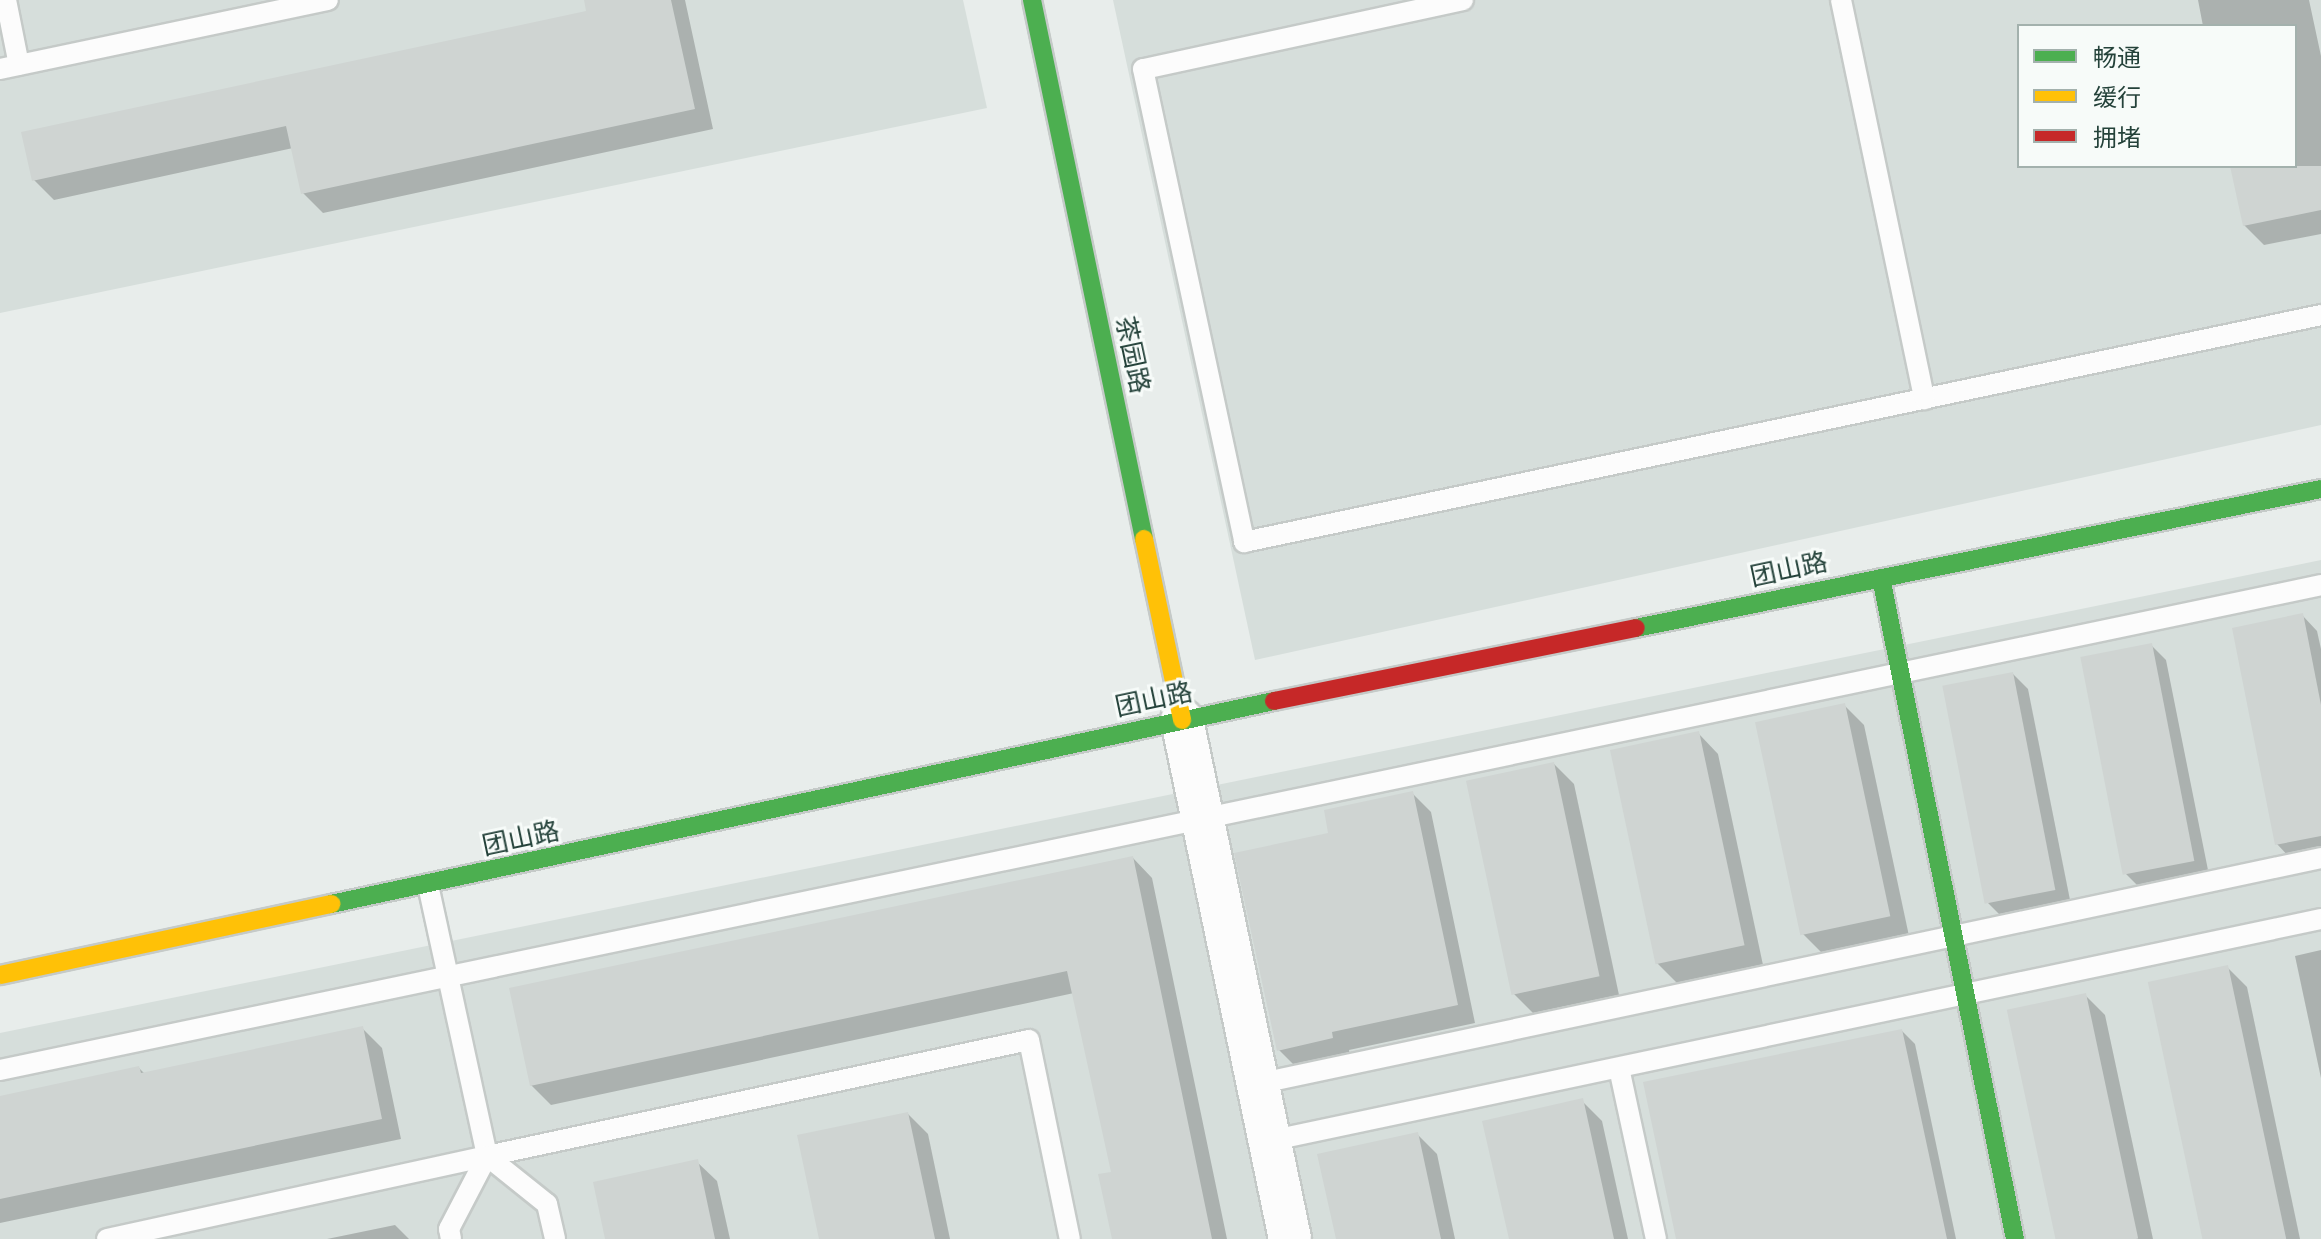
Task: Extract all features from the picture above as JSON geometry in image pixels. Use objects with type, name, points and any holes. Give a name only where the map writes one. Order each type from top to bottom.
[{"type":"street","name":"茶园路","points":[[1032,0],[1182,720]]},
{"type":"street","name":"团山路","points":[[0,975],[1182,720],[2321,489]]},
{"type":"street","points":[[1881,578],[2015,1239]]},
{"type":"street","points":[[1182,720],[1290,1239]]},
{"type":"lane","points":[[6,0],[10,67],[328,0]]},
{"type":"lane","points":[[1463,0],[1143,69],[1244,542],[2321,315]]},
{"type":"lane","points":[[1841,0],[1924,399]]},
{"type":"lane","points":[[0,1070],[2321,585]]},
{"type":"lane","points":[[1257,1084],[2321,858]]},
{"type":"lane","points":[[428,885],[487,1156],[547,1204],[555,1239]]},
{"type":"lane","points":[[1269,1141],[2321,919]]},
{"type":"lane","points":[[107,1239],[1029,1040],[1070,1239]]},
{"type":"lane","points":[[1619,1068],[1656,1239]]},
{"type":"lane","points":[[451,1239],[449,1229],[487,1156]]},
{"type":"shaded area","points":[[0,0],[963,0],[987,108],[0,313]]},
{"type":"shaded area","points":[[1113,0],[2321,0],[2321,425],[1255,660]]},
{"type":"shaded area","points":[[2321,560],[2321,1239],[0,1239],[0,1033]]},
{"type":"building","points":[[584,0],[671,0],[695,109],[301,194],[286,126],[32,181],[21,132],[586,11]]},
{"type":"building","points":[[2321,166],[2321,210],[2243,226],[2230,168]]},
{"type":"building","points":[[2303,613],[2321,705],[2321,836],[2275,845],[2232,628]]},
{"type":"building","points":[[2152,643],[2194,861],[2123,875],[2080,657]]},
{"type":"building","points":[[2013,672],[2055,890],[1985,904],[1942,686]]},
{"type":"building","points":[[1845,703],[1890,916],[1800,935],[1755,722]]},
{"type":"building","points":[[1699,731],[1745,945],[1656,964],[1610,750]]},
{"type":"building","points":[[1554,762],[1600,976],[1511,995],[1466,781]]},
{"type":"building","points":[[1413,791],[1458,1005],[1332,1032],[1333,1038],[1277,1051],[1234,853],[1328,833],[1324,810]]},
{"type":"building","points":[[1133,856],[1212,1239],[1112,1239],[1098,1174],[1111,1172],[1067,971],[530,1086],[509,988]]},
{"type":"building","points":[[2228,965],[2286,1239],[2202,1239],[2148,982]]},
{"type":"building","points":[[2086,993],[2138,1239],[2055,1239],[2007,1010]]},
{"type":"building","points":[[363,1026],[382,1119],[0,1199],[0,1096],[139,1066],[141,1073]]},
{"type":"building","points":[[1902,1029],[1947,1239],[1676,1239],[1643,1082]]},
{"type":"building","points":[[1583,1098],[1614,1239],[1509,1239],[1482,1121]]},
{"type":"building","points":[[908,1112],[935,1239],[819,1239],[797,1135]]},
{"type":"building","points":[[1418,1132],[1441,1239],[1336,1239],[1317,1154]]},
{"type":"building","points":[[698,1159],[715,1239],[605,1239],[593,1182]]},
{"type":"traffic: fast","points":[[1032,0],[1144,539]]},
{"type":"traffic: fast","points":[[1636,628],[2321,489]]},
{"type":"traffic: fast","points":[[1881,578],[2015,1239]]},
{"type":"traffic: fast","points":[[331,904],[1274,701]]},
{"type":"traffic: slow","points":[[1144,539],[1182,720]]},
{"type":"traffic: slow","points":[[0,975],[331,904]]},
{"type":"traffic: jam","points":[[1274,701],[1636,628]]}]
